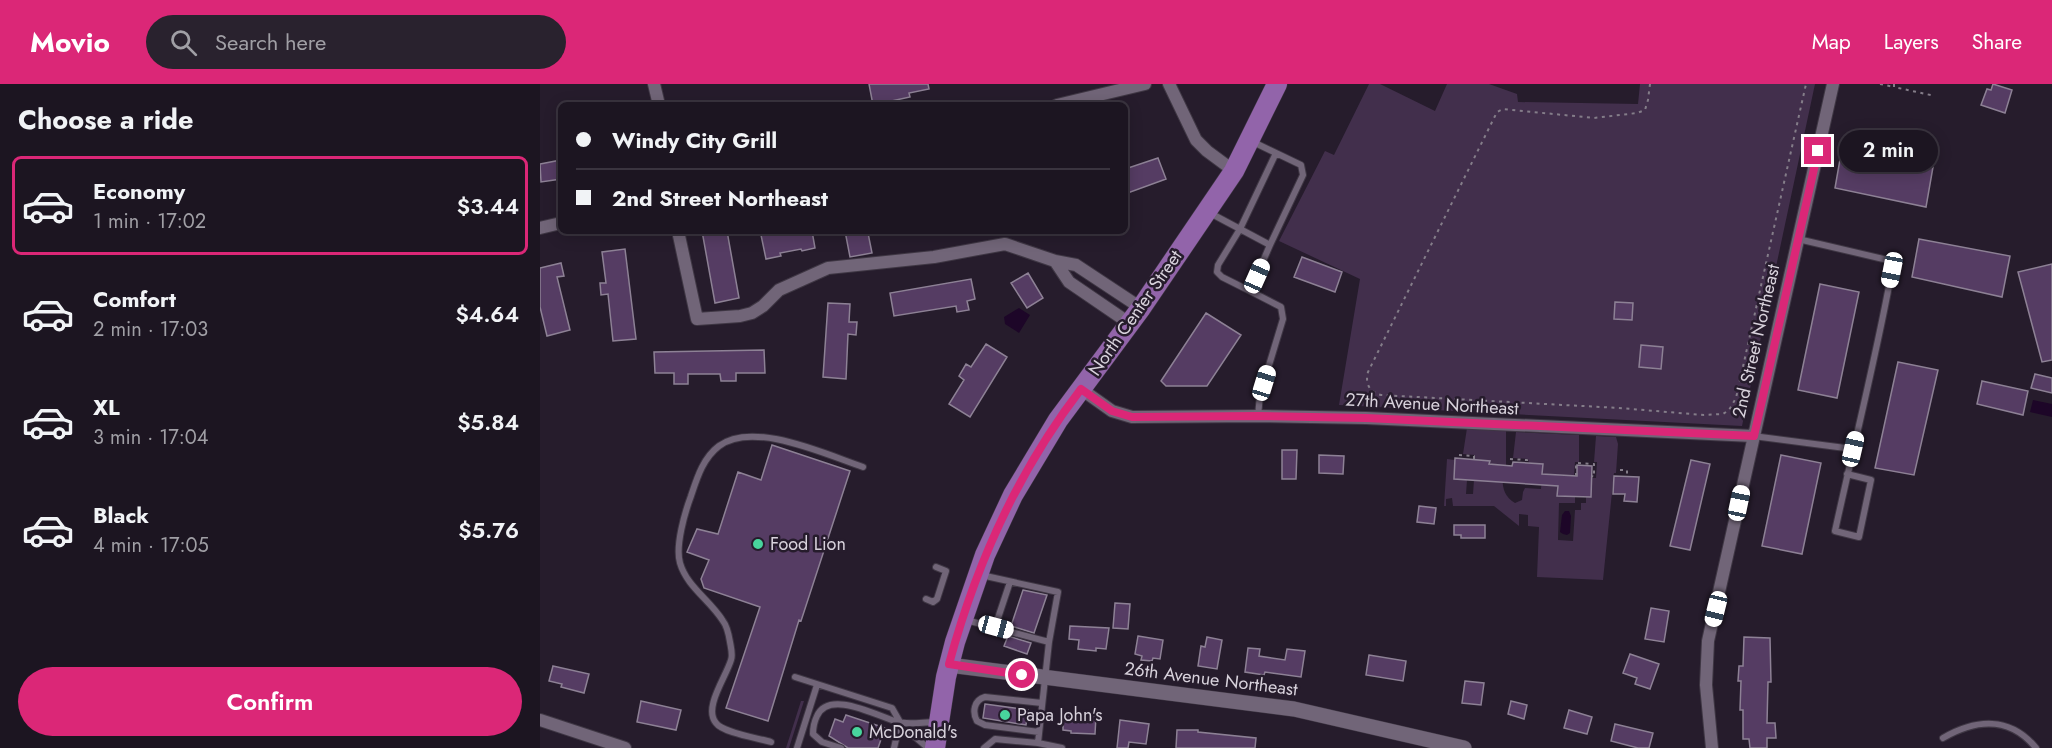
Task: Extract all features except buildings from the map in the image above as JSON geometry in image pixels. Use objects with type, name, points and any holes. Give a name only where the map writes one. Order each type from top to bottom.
[{"type":"main road","name":"North Center Street","points":[[935,748],[949,664],[963,619],[1000,521],[1020,481],[1058,420],[1135,315],[1234,171],[1276,84]]},
{"type":"street","points":[[654,84],[658,102]]},
{"type":"street","points":[[1070,102],[1145,84]]},
{"type":"street","points":[[1169,84],[1196,140],[1234,171]]},
{"type":"street","name":"2nd Street Northeast","points":[[1712,748],[1706,685],[1708,641],[1833,84]]},
{"type":"street","points":[[540,228],[558,224]]},
{"type":"street","points":[[679,234],[697,319],[752,313],[779,290],[832,267],[934,257],[1005,244],[1055,261],[1076,264],[1135,315]]},
{"type":"street","points":[[1055,261],[1069,282],[1135,315]]},
{"type":"street","points":[[1069,282],[1076,264]]},
{"type":"street","name":"27th Avenue Northeast","points":[[1081,389],[1112,411],[1132,417],[1366,418],[1754,436]]},
{"type":"street","name":"26th Avenue Northeast","points":[[949,664],[1294,709],[1464,748]]},
{"type":"street","points":[[540,720],[625,748]]},
{"type":"lane","points":[[1250,140],[1301,165],[1303,175],[1250,291]]},
{"type":"lane","points":[[1258,416],[1260,395],[1283,319],[1283,312],[1281,307],[1222,278],[1217,272],[1218,265],[1240,229],[1276,153]]},
{"type":"lane","points":[[1207,211],[1270,245]]},
{"type":"lane","points":[[1797,239],[1892,261],[1888,296],[1847,474],[1835,531],[1859,537],[1871,480],[1847,474]]},
{"type":"lane","points":[[771,742],[722,729],[712,716],[712,703],[732,657],[724,621],[685,576],[679,560],[680,540],[689,501],[701,467],[719,446],[738,437],[757,436],[779,439],[863,467]]},
{"type":"lane","points":[[1754,436],[1853,449]]},
{"type":"lane","points":[[926,599],[933,602],[937,600],[946,571],[936,567]]},
{"type":"lane","points":[[978,575],[1058,592],[1049,642],[1038,743]]},
{"type":"lane","points":[[996,627],[1010,582]]},
{"type":"lane","points":[[963,619],[1049,642]]},
{"type":"lane","points":[[795,677],[892,708],[900,722],[894,748]]},
{"type":"lane","points":[[797,748],[817,685]]},
{"type":"lane","points":[[1039,732],[986,725],[977,721],[974,710],[978,701],[985,697],[1042,703]]},
{"type":"lane","points":[[841,748],[822,742],[813,734],[817,716],[826,706],[847,705],[900,722],[939,722]]},
{"type":"lane","points":[[1943,738],[1959,729],[1973,725],[2002,724],[2019,733],[2036,748]]},
{"type":"lane","points":[[898,730],[915,737],[928,748]]},
{"type":"lane","points":[[984,748],[995,739],[1062,748]]},
{"type":"path","points":[[1650,84],[1645,110],[1637,113],[1594,118],[1503,109],[1497,112],[1368,372],[1367,384],[1372,391],[1381,394],[1704,415],[1723,414],[1729,410],[1736,398],[1806,84]]},
{"type":"path","points":[[1880,84],[1935,96]]},
{"type":"path","points":[[1459,455],[1474,456],[1474,460]]},
{"type":"path","points":[[1510,459],[1527,460],[1527,463]]},
{"type":"path","points":[[1576,476],[1576,463],[1594,464],[1594,477],[1592,477]]},
{"type":"path","points":[[1620,470],[1627,470],[1627,477]]},
{"type":"shaded area","points":[[1369,84],[1380,84],[1435,111],[1447,84],[1489,84],[1517,94],[1518,102],[1638,104],[1640,84],[1815,84],[1742,426],[1339,405],[1360,279],[1279,241],[1325,151],[1334,155]]},
{"type":"shaded area","points":[[1019,308],[1030,315],[1019,333],[1005,324],[1004,317]]},
{"type":"shaded area","points":[[2033,400],[2052,404],[2052,417],[2030,412]]},
{"type":"shaded area","points":[[1467,428],[1506,431],[1506,465],[1504,465],[1503,486],[1504,491],[1515,503],[1522,500],[1525,488],[1541,489],[1543,464],[1529,463],[1528,459],[1513,458],[1516,432],[1579,435],[1579,462],[1575,462],[1574,476],[1558,475],[1557,496],[1575,497],[1575,503],[1559,503],[1558,540],[1573,541],[1575,510],[1581,510],[1581,503],[1586,503],[1586,497],[1591,497],[1592,478],[1596,478],[1597,462],[1594,462],[1596,436],[1616,437],[1618,444],[1616,473],[1614,473],[1603,580],[1537,577],[1539,527],[1528,526],[1528,515],[1519,514],[1519,526],[1494,506],[1453,506],[1452,498],[1446,499],[1446,506],[1444,506],[1447,459],[1455,460],[1454,479],[1467,480],[1466,494],[1473,494],[1474,480],[1488,481],[1489,461],[1475,460],[1475,455],[1463,454]]},
{"type":"shaded area","points":[[1565,511],[1569,511],[1571,516],[1570,533],[1567,535],[1560,532],[1562,515]]},
{"type":"shaded area","points":[[801,701],[804,701],[789,748],[786,748]]},
{"type":"place","name":"Food Lion","points":[[758,544]]},
{"type":"place","name":"Papa John's","points":[[1005,715]]},
{"type":"place","name":"McDonald's","points":[[857,732]]},
{"type":"route","points":[[1022,675],[949,664],[985,555],[1004,513],[1045,440],[1081,389],[1112,411],[1132,417],[1366,418],[1754,436],[1818,151]]}]
